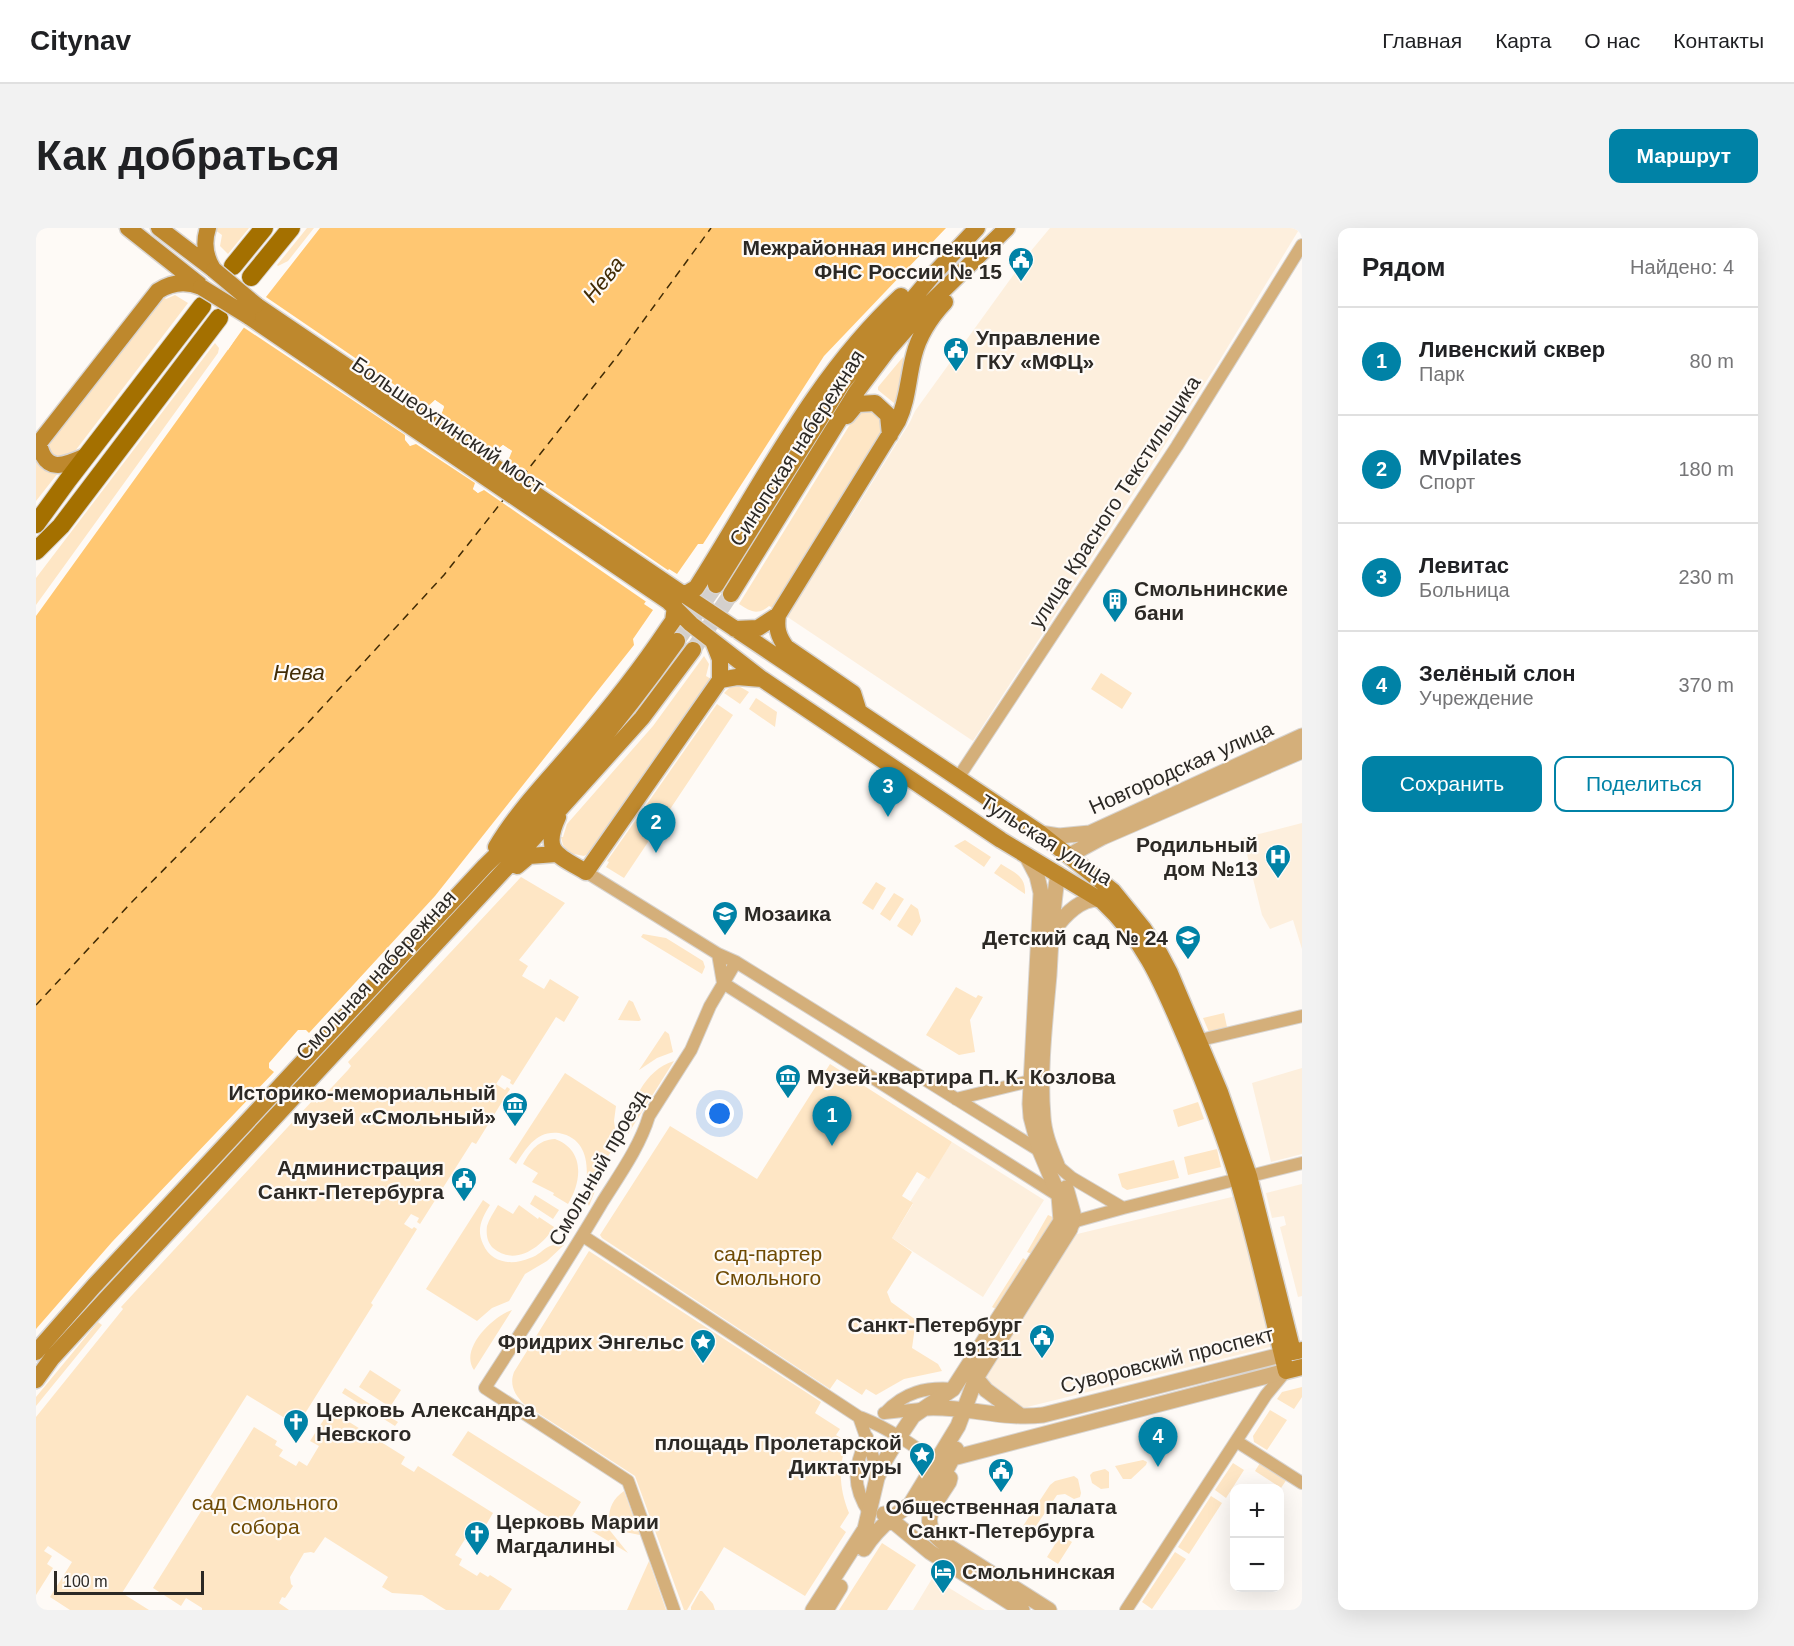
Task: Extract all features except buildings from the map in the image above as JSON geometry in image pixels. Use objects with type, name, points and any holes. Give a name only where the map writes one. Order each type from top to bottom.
[{"type":"main road","name":"Большеохтинский мост","points":[[128,228],[201,287],[676,599]]},
{"type":"main road","points":[[166,233],[186,240],[208,228]]},
{"type":"main road","points":[[208,228],[205,247],[214,270]]},
{"type":"main road","points":[[233,266],[264,228]]},
{"type":"main road","points":[[251,278],[291,228]]},
{"type":"main road","name":"Синопская набережная","points":[[716,585],[843,382],[932,276],[977,228]]},
{"type":"main road","name":"Синопская набережная","points":[[730,594],[857,391],[888,350],[924,309],[1007,228]]},
{"type":"main road","name":"Большеохтинский мост","points":[[166,233],[256,305],[676,599]]},
{"type":"main road","points":[[734,628],[750,630],[758,628],[778,615],[904,410],[918,341],[935,312],[965,281],[973,262]]},
{"type":"main road","points":[[485,866],[510,823],[618,699],[669,628],[675,614],[676,599],[696,588],[831,373],[870,327],[896,301],[915,284],[932,276]]},
{"type":"main road","points":[[86,456],[64,466],[54,465],[46,460],[39,443],[159,291],[180,283],[191,283],[201,287]]},
{"type":"main road","points":[[36,524],[201,306]]},
{"type":"main road","points":[[36,564],[61,526],[219,318]]},
{"type":"main road","points":[[827,440],[838,431],[857,404],[866,402],[875,403],[888,415],[890,435]]},
{"type":"main road","points":[[36,514],[68,480]]},
{"type":"main road","points":[[36,551],[61,526]]},
{"type":"main road","name":"Тульская улица","points":[[676,599],[734,628],[1040,833],[1113,891],[1143,928],[1170,974],[1210,1097],[1244,1178],[1293,1359]]},
{"type":"main road","name":"Тульская улица","points":[[676,599],[691,624],[762,679],[969,819],[1098,899],[1115,913],[1130,930],[1151,963],[1193,1042]]},
{"type":"main road","points":[[778,615],[777,627],[786,646],[853,693],[854,709],[835,728]]},
{"type":"main road","points":[[564,805],[550,838],[551,846],[556,855],[586,872],[720,680],[720,659],[713,640]]},
{"type":"main road","points":[[526,836],[629,707],[677,641]]},
{"type":"main road","points":[[526,836],[564,805],[642,718],[693,650]]},
{"type":"main road","points":[[720,680],[737,677],[762,679]]},
{"type":"main road","name":"Смольная набережная","points":[[36,1352],[94,1286],[485,866],[526,836]]},
{"type":"main road","name":"Смольная набережная","points":[[36,1380],[52,1358],[108,1297],[489,887],[526,836]]},
{"type":"main road","points":[[489,887],[500,885],[529,856],[556,855]]},
{"type":"main road","points":[[1058,874],[1068,856]]},
{"type":"street","name":"улица Красного Текстильщика","points":[[958,778],[1297,267],[1302,245]]},
{"type":"street","name":"Новгородская улица","points":[[1040,833],[1059,836],[1090,833],[1302,736]]},
{"type":"street","name":"Новгородская улица","points":[[1068,856],[1103,837],[1302,751]]},
{"type":"street","points":[[1026,855],[1037,876],[1041,893],[1030,1081],[1031,1117],[1040,1151],[1073,1213],[1070,1229]]},
{"type":"street","points":[[586,872],[718,954],[736,962],[1040,1151],[1072,1178],[1124,1208]]},
{"type":"street","points":[[813,1610],[865,1529],[877,1478],[899,1437],[913,1416],[945,1396],[955,1386],[1061,1221],[1065,1200],[1057,1164],[1050,1150],[1043,1120],[1042,1099],[1054,894],[1058,874]]},
{"type":"street","points":[[1052,932],[1079,905],[1089,899],[1098,899]]},
{"type":"street","points":[[718,954],[723,983],[1065,1200]]},
{"type":"street","name":"Смольный проезд","points":[[674,1610],[628,1481],[485,1388],[583,1236],[630,1157],[646,1127],[649,1116],[691,1050],[710,1006],[736,962]]},
{"type":"street","points":[[1193,1042],[1302,1016]]},
{"type":"street","points":[[956,1099],[1030,1081]]},
{"type":"street","points":[[910,1505],[958,1426],[975,1378],[1076,1221],[1302,1163]]},
{"type":"street","points":[[583,1236],[859,1417],[872,1420],[899,1437],[926,1456],[931,1471]]},
{"type":"street","points":[[1126,1610],[1266,1395],[1293,1359]]},
{"type":"street","name":"Суворовский проспект","points":[[1023,1417],[1293,1359]]},
{"type":"street","name":"Суворовский проспект","points":[[953,1458],[1049,1433],[1293,1359]]},
{"type":"street","points":[[975,1378],[986,1390],[1023,1417]]},
{"type":"street","points":[[885,1413],[902,1398],[913,1393],[955,1386]]},
{"type":"street","points":[[859,1417],[921,1409],[963,1409],[1023,1417]]},
{"type":"street","points":[[859,1417],[867,1437],[877,1478]]},
{"type":"street","points":[[958,1426],[958,1443],[949,1482],[931,1510],[929,1521],[934,1546],[1022,1610]]},
{"type":"street","points":[[867,1437],[856,1470],[856,1484],[860,1497],[885,1523],[934,1546],[1049,1610]]},
{"type":"street","points":[[1236,1441],[1302,1483]]},
{"type":"street","points":[[826,1610],[873,1535],[885,1523],[923,1498],[953,1458]]},
{"type":"shaded area","points":[[1050,228],[1300,228],[1218,363],[973,741],[786,616],[847,523],[915,411],[1030,252]]},
{"type":"shaded area","name":"Родильный дом №13","points":[[1302,823],[1302,949],[1293,920],[1270,929],[1262,915],[1243,838]]},
{"type":"shaded area","points":[[1302,1068],[1302,1154],[1271,1162],[1252,1083]]},
{"type":"shaded area","points":[[952,1142],[1044,1200],[983,1297],[892,1238],[913,1204],[910,1202],[926,1177],[929,1178]]},
{"type":"shaded area","points":[[1302,1184],[1302,1296],[1298,1297],[1280,1227],[1286,1225],[1284,1216],[1272,1218],[1266,1193]]},
{"type":"shaded area","points":[[1236,1196],[1274,1346],[1023,1408],[1018,1407],[990,1385],[986,1379],[986,1372],[1073,1235]]},
{"type":"shaded area","points":[[933,1578],[985,1610],[913,1610]]},
{"type":"green space","points":[[216,228],[249,228],[228,254],[220,246],[222,235],[215,230]]},
{"type":"green space","points":[[307,228],[314,228],[288,261],[278,266],[277,265]]},
{"type":"green space","points":[[175,295],[188,303],[72,455],[67,459],[53,456],[46,445],[162,296],[166,299]]},
{"type":"green space","points":[[215,343],[219,348],[218,353],[36,605],[36,578]]},
{"type":"green space","points":[[903,357],[897,400],[894,403],[878,390],[878,387]]},
{"type":"green space","points":[[862,411],[873,411],[882,420],[883,432],[775,609],[769,606],[757,612],[743,607],[739,604],[854,418]]},
{"type":"green space","points":[[36,460],[44,468],[58,473],[36,501]]},
{"type":"green space","points":[[704,656],[709,664],[706,676],[713,680],[593,851],[584,856],[569,853],[561,837],[563,837],[567,824],[653,726]]},
{"type":"green space","points":[[1101,673],[1132,693],[1122,709],[1091,689]]},
{"type":"green space","points":[[737,685],[749,692],[740,704],[724,693],[730,687]]},
{"type":"green space","points":[[756,698],[777,712],[775,727],[749,709]]},
{"type":"green space","points":[[717,704],[733,715],[624,878],[606,867],[609,862],[607,861]]},
{"type":"green space","points":[[965,840],[991,857],[984,867],[954,846]]},
{"type":"green space","points":[[1001,864],[1022,879],[1025,894],[994,873]]},
{"type":"green space","points":[[521,877],[565,903],[519,960],[528,966],[522,976],[544,989],[550,979],[579,997],[564,1022],[556,1017],[513,1085],[510,1083],[511,1080],[502,1075],[496,1084],[505,1090],[507,1087],[510,1089],[476,1144],[472,1142],[420,1224],[417,1222],[419,1218],[411,1214],[404,1224],[417,1229],[371,1303],[373,1305],[304,1415],[295,1410],[288,1420],[247,1395],[122,1593],[149,1610],[70,1610],[50,1597],[72,1562],[48,1546],[44,1551],[52,1556],[47,1564],[53,1568],[36,1595],[36,1417],[123,1309],[121,1307],[313,1100],[317,1103],[348,1070],[351,1066],[348,1062]]},
{"type":"green space","points":[[876,882],[886,888],[873,910],[862,903]]},
{"type":"green space","points":[[894,893],[904,899],[890,921],[880,914]]},
{"type":"green space","points":[[911,904],[918,909],[921,921],[912,936],[897,926]]},
{"type":"green space","points":[[643,934],[666,938],[703,961],[705,967],[702,974],[641,937]]},
{"type":"green space","points":[[956,987],[976,998],[978,995],[983,997],[970,1020],[975,1052],[959,1055],[926,1035]]},
{"type":"green space","points":[[629,1000],[633,1002],[641,1020],[618,1020]]},
{"type":"green space","points":[[1224,1013],[1227,1027],[1209,1032],[1203,1018]]},
{"type":"green space","points":[[665,1031],[669,1034],[673,1052],[657,1058],[639,1070]]},
{"type":"green space","points":[[674,1061],[628,1134],[631,1112],[640,1090],[654,1072]]},
{"type":"green space","name":"сад-партер Смольного","points":[[830,1064],[952,1142],[929,1179],[917,1172],[902,1196],[913,1203],[892,1238],[912,1252],[887,1292],[891,1302],[916,1320],[912,1348],[938,1364],[942,1371],[904,1379],[876,1395],[866,1389],[862,1395],[837,1379],[830,1389],[600,1235],[670,1126],[757,1179]]},
{"type":"green space","points":[[565,1073],[616,1106],[614,1121],[617,1143],[598,1171],[595,1191],[589,1206],[584,1199],[586,1159],[580,1145],[575,1140],[559,1133],[544,1134],[528,1146],[516,1164],[509,1159]]},
{"type":"green space","points":[[1198,1102],[1204,1119],[1178,1127],[1173,1110]]},
{"type":"green space","points":[[555,1139],[572,1151],[578,1167],[576,1186],[568,1204],[553,1195],[554,1193],[532,1182],[538,1173],[523,1164],[536,1147],[544,1141]]},
{"type":"green space","points":[[1217,1149],[1221,1167],[1188,1175],[1184,1157]]},
{"type":"green space","points":[[1174,1160],[1179,1178],[1127,1190],[1122,1187],[1118,1174]]},
{"type":"green space","points":[[535,1195],[559,1210],[553,1219],[530,1204]]},
{"type":"green space","points":[[483,1200],[490,1205],[481,1224],[481,1239],[491,1255],[497,1259],[516,1262],[536,1256],[552,1245],[564,1245],[547,1261],[525,1274],[509,1301],[492,1308],[477,1321],[426,1289]]},
{"type":"green space","points":[[498,1205],[513,1214],[519,1205],[554,1227],[542,1241],[527,1252],[510,1256],[501,1253],[491,1246],[487,1235],[488,1223]]},
{"type":"green space","points":[[1048,1215],[1055,1218],[1034,1255],[1027,1252]]},
{"type":"green space","name":"сад-партер Смольного","points":[[589,1251],[821,1402],[815,1413],[840,1429],[836,1435],[847,1442],[842,1460],[841,1478],[843,1495],[849,1513],[840,1527],[846,1532],[805,1596],[724,1547],[687,1610],[684,1610],[635,1476],[524,1404],[516,1393],[512,1381],[514,1372]]},
{"type":"green space","points":[[1023,1258],[1029,1262],[998,1310],[992,1307]]},
{"type":"green space","points":[[512,1310],[474,1370],[471,1353],[474,1343],[496,1319]]},
{"type":"green space","points":[[98,1322],[102,1325],[36,1406],[36,1397]]},
{"type":"green space","points":[[370,1370],[401,1390],[390,1407],[359,1387]]},
{"type":"green space","points":[[1302,1387],[1302,1397],[1294,1409],[1277,1399],[1282,1392]]},
{"type":"green space","points":[[345,1388],[398,1422],[395,1426],[342,1393]]},
{"type":"green space","name":"сад Смольного собора","points":[[330,1410],[405,1457],[401,1464],[414,1472],[418,1466],[493,1513],[476,1542],[467,1536],[455,1555],[462,1559],[459,1565],[477,1576],[480,1572],[488,1577],[490,1575],[512,1589],[499,1610],[446,1610],[422,1595],[392,1593],[382,1587],[388,1577],[325,1537],[314,1553],[304,1553],[290,1577],[293,1586],[279,1603],[289,1610],[202,1610],[186,1598],[181,1606],[153,1588],[254,1427],[277,1441],[275,1445],[283,1450],[279,1456],[296,1466],[299,1461],[307,1466],[319,1446],[310,1441]]},
{"type":"green space","points":[[1270,1410],[1287,1420],[1267,1450],[1254,1442],[1253,1436]]},
{"type":"green space","points":[[468,1431],[581,1502],[565,1528],[452,1455]]},
{"type":"green space","points":[[1143,1460],[1147,1462],[1146,1465],[1131,1479],[1123,1479],[1115,1466]]},
{"type":"green space","points":[[1233,1463],[1244,1470],[1235,1484],[1230,1484],[1230,1492],[1226,1498],[1215,1490]]},
{"type":"green space","points":[[1260,1463],[1287,1479],[1284,1484],[1275,1484],[1255,1471]]},
{"type":"green space","points":[[1105,1469],[1109,1472],[1109,1488],[1101,1489],[1092,1483],[1090,1475]]},
{"type":"green space","points":[[1074,1476],[1078,1479],[1080,1497],[1074,1499],[1065,1494],[1057,1495],[1032,1532],[1025,1530],[1023,1526],[1050,1485],[1055,1481]]},
{"type":"green space","points":[[624,1491],[640,1535],[620,1531],[609,1520],[612,1504]]},
{"type":"green space","points":[[1211,1496],[1222,1503],[1189,1554],[1178,1547]]},
{"type":"green space","points":[[599,1517],[628,1553],[590,1530]]},
{"type":"green space","points":[[1064,1537],[1072,1542],[1058,1564],[1047,1557],[1057,1541]]},
{"type":"green space","points":[[882,1543],[916,1565],[887,1610],[839,1610]]},
{"type":"green space","points":[[1175,1552],[1186,1559],[1152,1609],[1142,1602]]},
{"type":"green space","points":[[649,1561],[666,1610],[627,1610]]},
{"type":"green space","points":[[700,1591],[713,1604],[715,1610],[691,1610]]},
{"type":"water","name":"Нева","points":[[320,228],[946,228],[824,356],[703,544],[698,544],[677,574],[669,569],[644,604],[653,610],[633,639],[634,645],[435,896],[309,1033],[306,1030],[298,1030],[269,1063],[269,1068],[274,1072],[112,1242],[36,1329],[36,616],[266,297]],"holes":[[[435,400],[444,407],[439,419],[410,446],[405,435]],[[503,445],[512,451],[478,493],[473,489],[492,454]]]},
{"type":"pier","points":[[263,295],[427,407],[435,400],[444,406],[440,419],[492,454],[503,445],[512,451],[508,461],[678,577],[670,572],[648,603],[484,490],[478,493],[473,489],[475,483],[416,444],[410,446],[405,440],[405,435],[243,327],[228,350],[226,348]],"holes":[[[435,404],[440,408],[437,417],[411,443],[408,436]],[[503,449],[508,452],[505,459],[478,490],[476,488],[494,456]]]},
{"type":"ferry route","points":[[522,477],[619,354],[711,228]]},
{"type":"ferry route","points":[[36,1005],[129,905],[305,726],[444,575],[504,499]]},
{"type":"tunnel","points":[[677,641],[716,585]]},
{"type":"tunnel","points":[[693,650],[731,594]]},
{"type":"place","name":"Межрайонная инспекция ФНС России № 15","points":[[1021,283]]},
{"type":"place","name":"Управление ГКУ «МФЦ»","points":[[956,373]]},
{"type":"place","name":"Смольнинские бани","points":[[1115,624]]},
{"type":"place","name":"Левитас","points":[[888,817]]},
{"type":"place","name":"MVpilates","points":[[656,853]]},
{"type":"place","name":"Родильный дом №13","points":[[1278,880]]},
{"type":"place","name":"Мозаика","points":[[725,937]]},
{"type":"place","name":"Детский сад № 24","points":[[1188,961]]},
{"type":"place","name":"Музей-квартира П. К. Козлова","points":[[788,1100]]},
{"type":"place","name":"Историко-мемориальный музей «Смольный»","points":[[515,1128]]},
{"type":"place","name":"Ливенский сквер","points":[[832,1146]]},
{"type":"place","name":"Администрация Санкт-Петербурга","points":[[464,1203]]},
{"type":"place","name":"Санкт-Петербург 191311","points":[[1042,1360]]},
{"type":"place","name":"Фридрих Энгельс","points":[[703,1365]]},
{"type":"place","name":"Церковь Александра Невского","points":[[296,1445]]},
{"type":"place","name":"Зелёный слон","points":[[1158,1467]]},
{"type":"place","name":"площадь Пролетарской Диктатуры","points":[[922,1478]]},
{"type":"place","name":"Общественная палата Санкт-Петербурга","points":[[1001,1494]]},
{"type":"place","name":"Церковь Марии Магдалины","points":[[477,1557]]},
{"type":"place","name":"Смольнинская","points":[[943,1595]]}]
